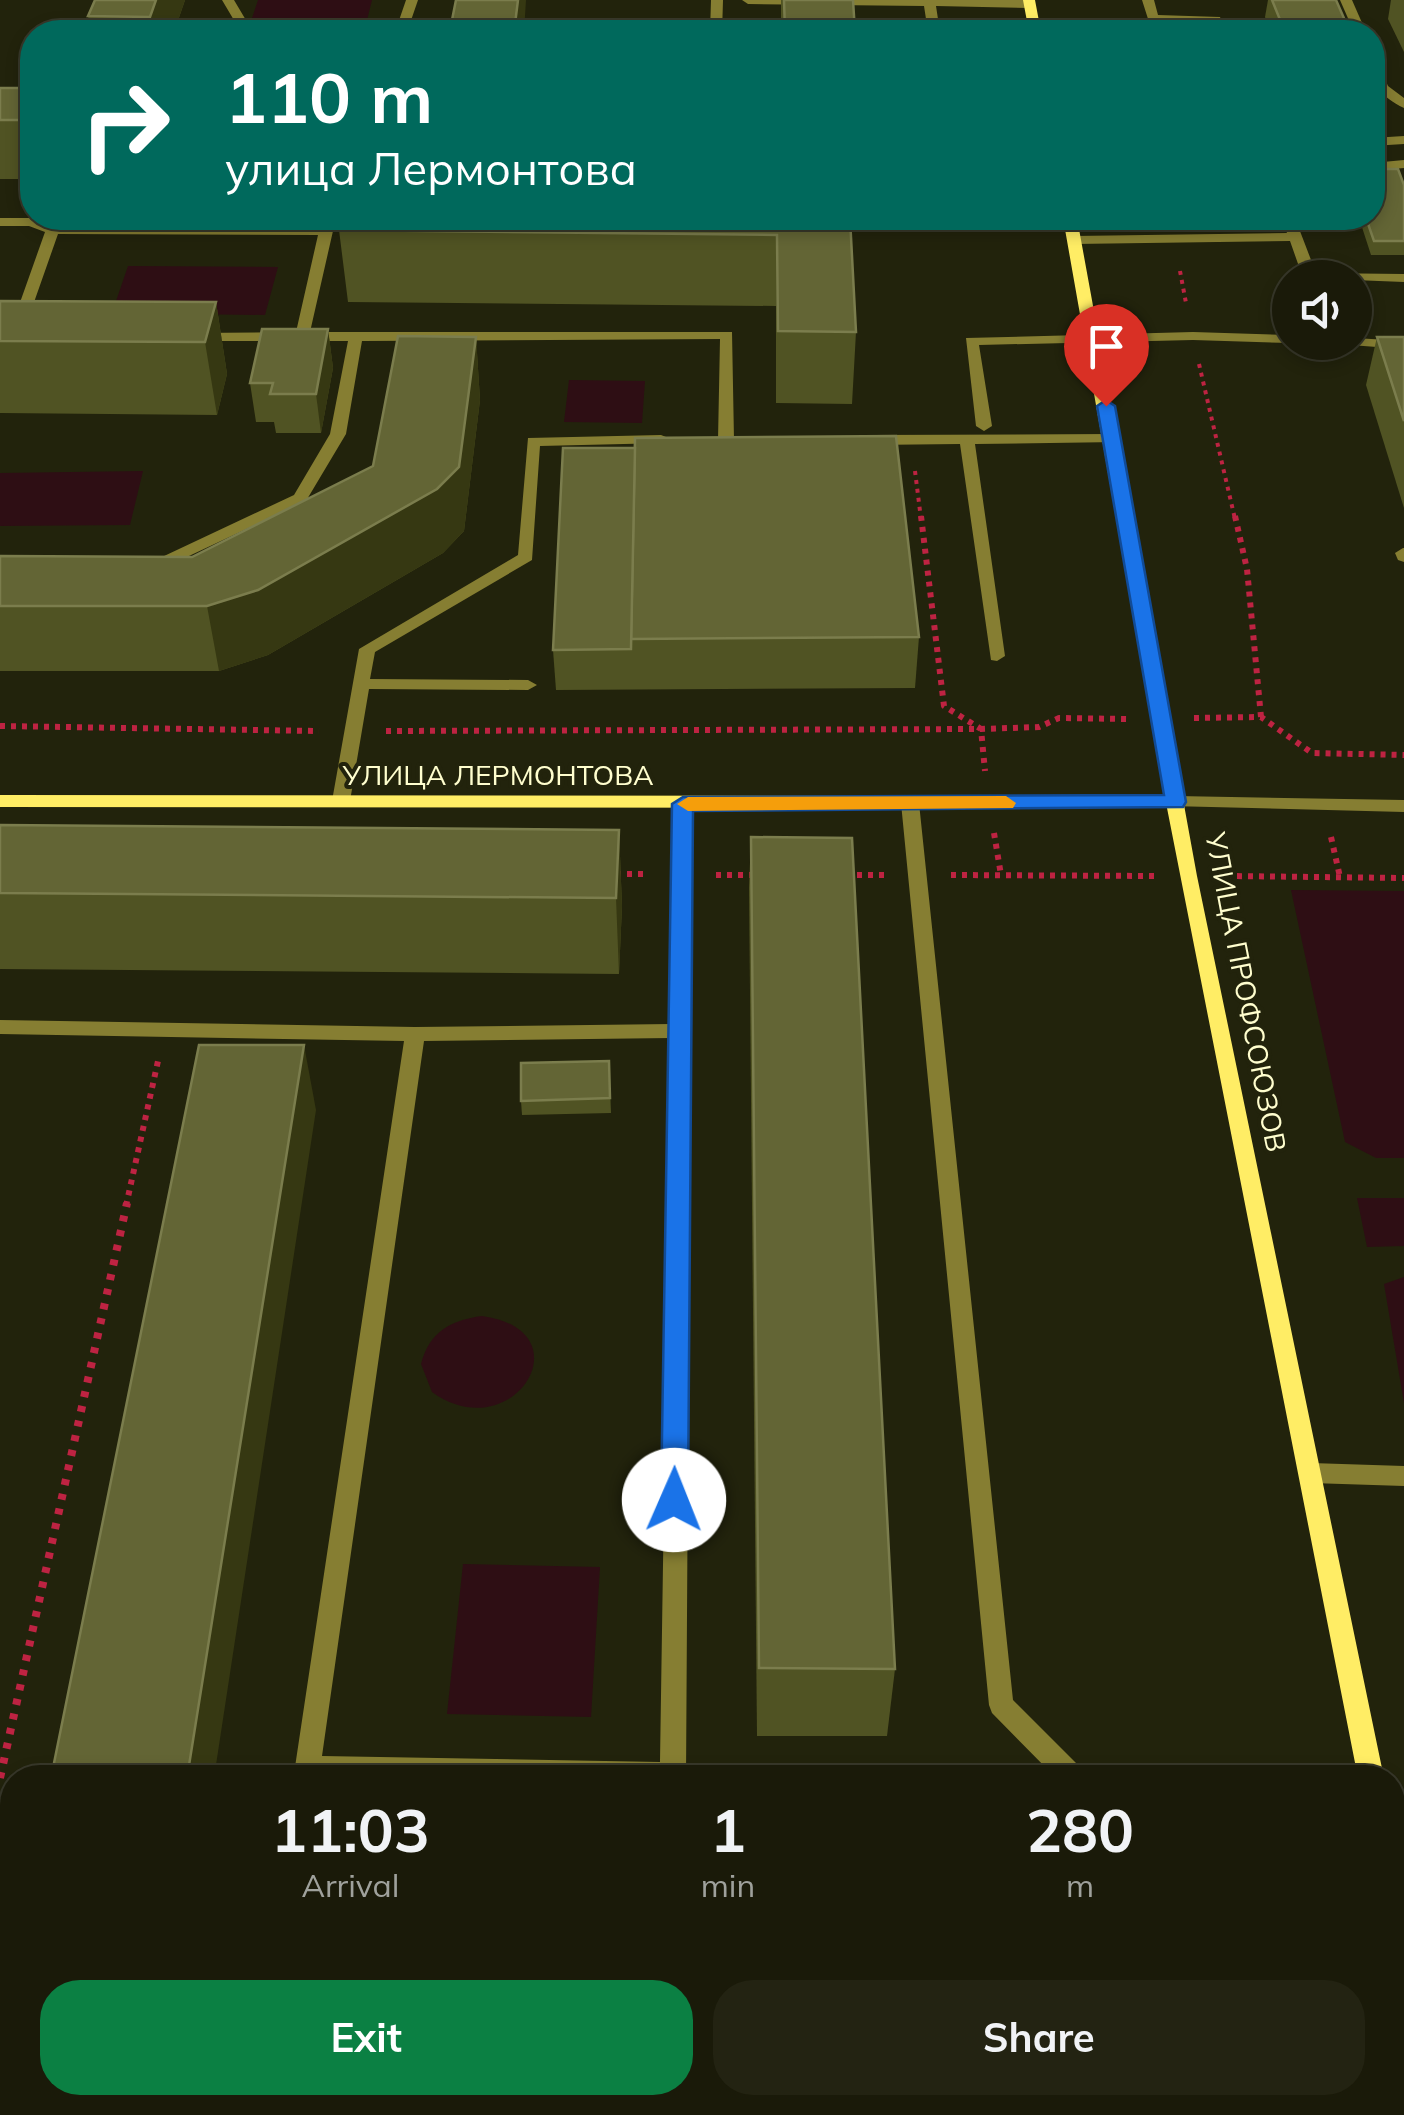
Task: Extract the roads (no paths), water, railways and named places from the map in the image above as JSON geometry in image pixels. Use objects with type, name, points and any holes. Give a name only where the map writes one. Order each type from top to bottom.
[{"type":"main road","name":"УЛИЦА ПРОФСОЮЗОВ","points":[[1072,230],[1158,719],[1369,1765]]},
{"type":"main road","name":"УЛИЦА ЛЕРМОНТОВА","points":[[0,801],[1176,802]]},
{"type":"lane","points":[[748,0],[1029,2]]},
{"type":"lane","points":[[1400,140],[1404,162]]},
{"type":"lane","points":[[34,338],[14,338],[54,230],[326,231],[302,336]]},
{"type":"lane","points":[[1092,230],[1173,238],[1294,237]]},
{"type":"lane","points":[[1292,230],[1303,260]]},
{"type":"lane","points":[[1372,278],[1404,278]]},
{"type":"lane","points":[[125,572],[142,572],[300,498],[338,434],[356,335]]},
{"type":"lane","points":[[168,337],[728,335],[726,440]]},
{"type":"lane","points":[[984,426],[971,341],[1193,336],[1272,339]]},
{"type":"lane","points":[[1372,343],[1404,346]]},
{"type":"lane","points":[[856,440],[1112,439]]},
{"type":"lane","points":[[341,801],[368,650],[526,557],[532,441],[688,440]]},
{"type":"lane","points":[[707,440],[745,440]]},
{"type":"lane","points":[[968,440],[997,656]]},
{"type":"lane","points":[[361,684],[528,685]]},
{"type":"lane","points":[[1176,802],[1404,806]]},
{"type":"lane","points":[[672,1765],[683,804]]},
{"type":"lane","points":[[910,804],[1002,1704],[1061,1765]]},
{"type":"lane","points":[[0,1026],[415,1034],[681,1031]]},
{"type":"lane","points":[[308,1765],[415,1034]]},
{"type":"lane","points":[[1311,1473],[1404,1476]]}]
